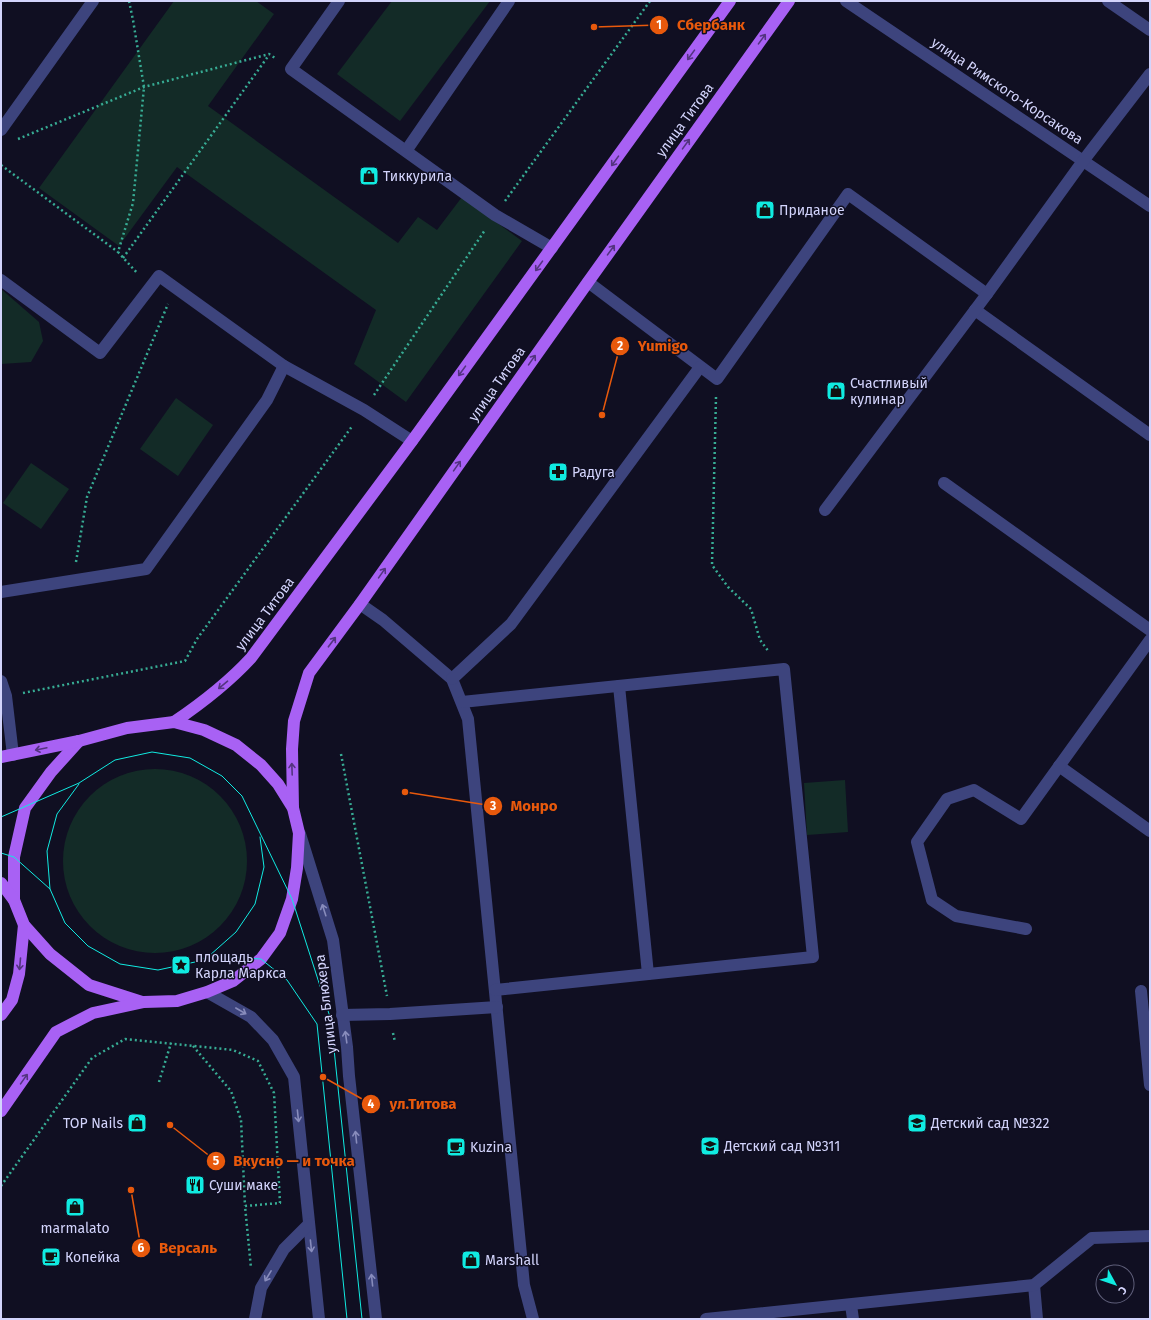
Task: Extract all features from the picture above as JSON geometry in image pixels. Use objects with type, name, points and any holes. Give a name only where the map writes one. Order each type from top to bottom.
[{"type":"main road","name":"улица Титова","points":[[174,722],[209,698],[236,675],[252,658],[412,441],[730,1]]},
{"type":"main road","name":"улица Титова","points":[[293,808],[292,749],[294,721],[308,673],[360,604],[789,1]]},
{"type":"main road","points":[[1,757],[79,741],[127,728],[174,722],[204,730],[236,744],[261,765],[278,784],[293,808],[299,833],[297,868],[292,899],[280,933],[261,959],[233,981],[208,992],[177,1001],[144,1002],[93,1013],[56,1032],[1,1111]]},
{"type":"main road","points":[[14,900],[14,856],[25,808],[51,772],[79,741]]},
{"type":"main road","points":[[1,883],[14,900],[24,925],[50,954],[89,985],[144,1002]]},
{"type":"main road","points":[[1,1015],[12,1000],[19,974],[24,925]]},
{"type":"street","points":[[1,130],[93,1]]},
{"type":"street","points":[[339,1],[290,69],[495,215],[552,248]]},
{"type":"street","points":[[406,151],[510,1]]},
{"type":"street","name":"улица Римского-Корсакова","points":[[846,1],[1150,206]]},
{"type":"street","points":[[1108,1],[1150,30]]},
{"type":"street","points":[[825,510],[987,294],[1083,161],[1150,74]]},
{"type":"street","points":[[588,282],[717,379],[848,194],[987,294]]},
{"type":"street","points":[[1,280],[100,353],[159,276],[284,366],[364,410],[412,441]]},
{"type":"street","points":[[975,310],[1150,435]]},
{"type":"street","points":[[1,592],[146,569],[267,400],[284,366]]},
{"type":"street","points":[[452,678],[511,624],[700,367]]},
{"type":"street","points":[[944,483],[1150,630]]},
{"type":"street","points":[[360,604],[383,620],[452,678],[468,719],[524,1285],[533,1319]]},
{"type":"street","points":[[1026,929],[956,916],[932,900],[917,842],[947,800],[974,790],[1021,819],[1150,640]]},
{"type":"street","points":[[462,702],[784,669],[813,957],[495,990]]},
{"type":"street","points":[[1,681],[6,696],[13,755]]},
{"type":"street","points":[[619,686],[648,974]]},
{"type":"street","points":[[1059,766],[1150,831]]},
{"type":"street","name":"улица Блюхера","points":[[299,833],[333,940],[347,1047],[376,1319]]},
{"type":"street","points":[[1141,991],[1150,1085]]},
{"type":"street","points":[[208,992],[250,1017],[273,1040],[294,1077],[318,1319]]},
{"type":"street","points":[[342,1015],[390,1014],[497,1007]]},
{"type":"street","points":[[255,1319],[261,1288],[284,1249],[309,1224]]},
{"type":"street","points":[[706,1319],[1034,1285],[1092,1238],[1150,1236]]},
{"type":"street","points":[[1034,1285],[1037,1319]]},
{"type":"street","points":[[851,1305],[853,1319]]},
{"type":"path","points":[[6,696],[185,661],[197,639],[364,410],[495,215],[650,1]]},
{"type":"path","points":[[269,54],[290,69]]},
{"type":"path","points":[[15,140],[144,87],[269,54]]},
{"type":"path","points":[[123,258],[269,54]]},
{"type":"path","points":[[1,164],[118,252]]},
{"type":"path","points":[[717,379],[712,565],[728,587],[751,609],[760,640],[784,669]]},
{"type":"path","points":[[341,754],[395,1042]]},
{"type":"path","points":[[1,1186],[92,1058],[125,1039],[233,1050],[258,1061],[274,1093],[280,1203],[245,1206]]},
{"type":"path","points":[[159,1082],[171,1044]]},
{"type":"path","points":[[192,1046],[231,1091],[241,1120],[245,1206],[251,1273]]},
{"type":"green space","points":[[174,1],[256,1],[274,14],[208,106],[398,243],[418,217],[437,230],[462,197],[522,241],[406,402],[354,364],[376,310],[177,167],[119,246],[39,188]]},
{"type":"green space","points":[[392,1],[490,1],[400,121],[337,74]]},
{"type":"green space","points":[[1,289],[39,322],[43,341],[31,362],[1,364]]},
{"type":"green space","points":[[176,398],[213,425],[178,476],[140,449]]},
{"type":"green space","points":[[31,463],[69,489],[41,529],[3,503]]},
{"type":"green space","points":[[155,769],[173,771],[190,776],[206,785],[220,796],[231,810],[240,826],[245,843],[247,861],[245,879],[240,896],[231,912],[220,926],[206,937],[190,946],[173,951],[155,953],[137,951],[120,946],[104,937],[90,926],[79,912],[70,896],[65,879],[63,861],[65,843],[70,826],[79,810],[90,796],[104,785],[120,776],[137,771]]},
{"type":"green space","points":[[845,780],[848,832],[807,835],[804,783]]},
{"type":"tram line","points":[[1,817],[79,783],[115,760],[152,752],[190,758],[222,776],[242,796],[292,899],[331,1020],[362,1319]]},
{"type":"tram line","points":[[79,784],[57,814],[47,851],[50,889],[65,923],[88,946],[120,964],[158,970],[195,962],[209,956],[236,932],[255,904],[264,867],[260,837]]},
{"type":"tram line","points":[[1,853],[14,857],[50,889]]},
{"type":"tram line","points":[[209,956],[261,959],[287,980],[317,1024],[347,1319]]},
{"type":"place","name":"Сбербанк","points":[[594,27]]},
{"type":"place","name":"Тиккурила","points":[[369,176]]},
{"type":"place","name":"Приданое","points":[[765,210]]},
{"type":"place","name":"Счастливый кулинар","points":[[836,391]]},
{"type":"place","name":"Yumigo","points":[[602,415]]},
{"type":"place","name":"Радуга","points":[[558,472]]},
{"type":"place","name":"Монро","points":[[405,792]]},
{"type":"place","name":"площадь Карла Маркса","points":[[181,965]]},
{"type":"place","name":"ул.Титова","points":[[323,1077]]},
{"type":"place","name":"TOP Nails","points":[[137,1123]]},
{"type":"place","name":"Детский сад №322","points":[[917,1123]]},
{"type":"place","name":"Вкусно — и точка","points":[[170,1125]]},
{"type":"place","name":"Детский сад №311","points":[[710,1146]]},
{"type":"place","name":"Kuzina","points":[[456,1147]]},
{"type":"place","name":"Суши маке","points":[[195,1185]]},
{"type":"place","name":"Версаль","points":[[131,1190]]},
{"type":"place","name":"marmalato","points":[[75,1207]]},
{"type":"place","name":"Копейка","points":[[51,1257]]},
{"type":"place","name":"Marshall","points":[[471,1260]]}]
